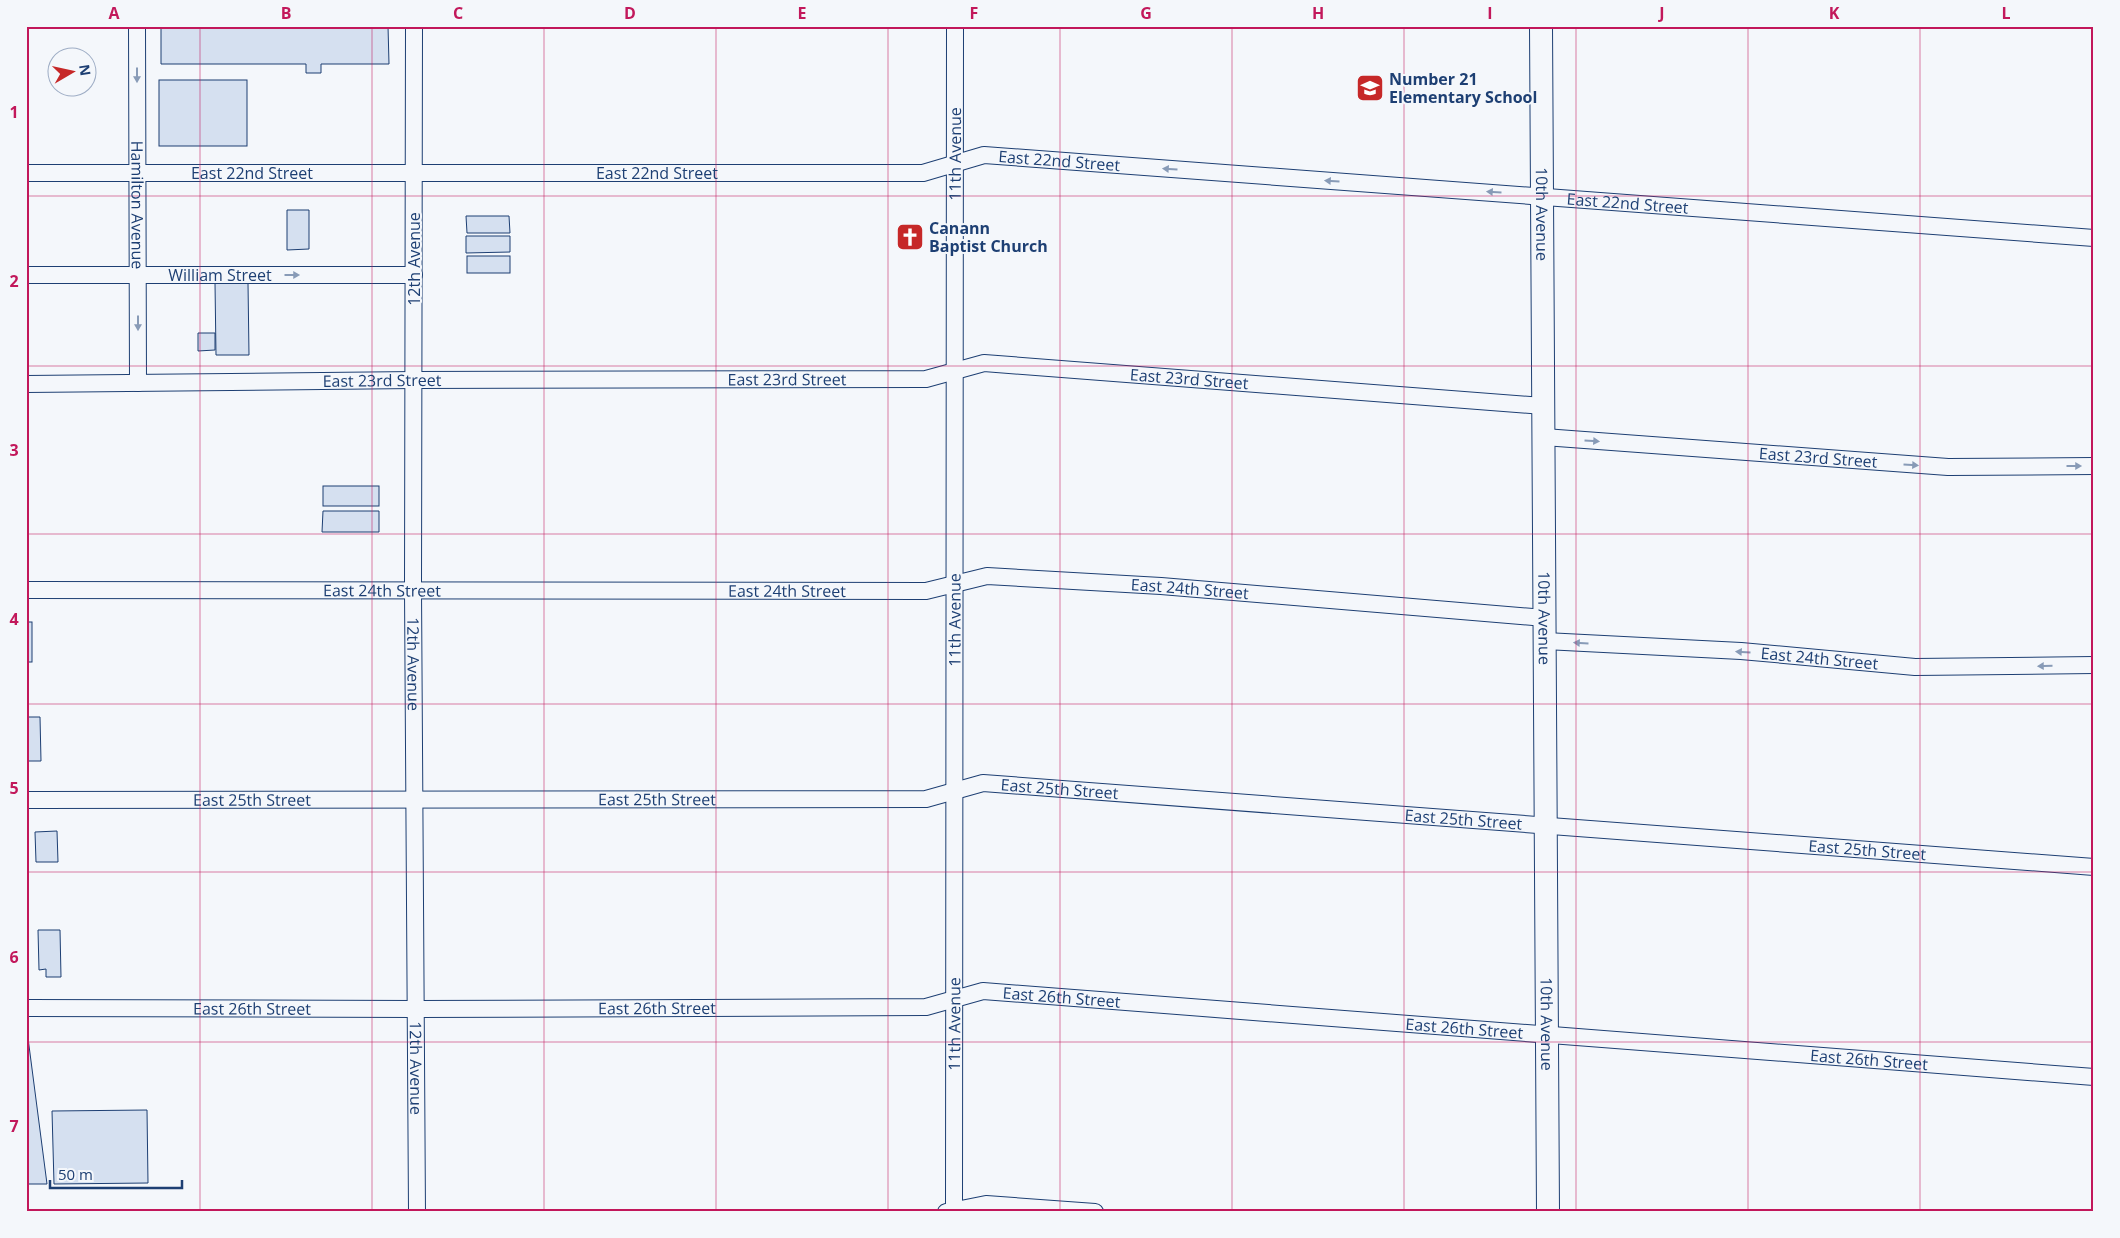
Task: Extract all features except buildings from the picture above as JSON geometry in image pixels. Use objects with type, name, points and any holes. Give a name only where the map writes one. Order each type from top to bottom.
[{"type":"main road","name":"10th Avenue","points":[[1541,26],[1548,1212]]},
{"type":"street","name":"Hamilton Avenue","points":[[137,26],[138,382]]},
{"type":"street","name":"12th Avenue","points":[[414,26],[413,591],[416,1212]]},
{"type":"street","name":"11th Avenue","points":[[951,1211],[954,999],[955,26]]},
{"type":"street","name":"East 22nd Street","points":[[26,172],[923,173],[984,155],[2094,238]]},
{"type":"street","name":"William Street","points":[[26,275],[414,275]]},
{"type":"street","name":"East 23rd Street","points":[[26,384],[414,380],[926,379],[984,363],[1544,406]]},
{"type":"street","name":"East 23rd Street","points":[[1544,437],[1948,467],[2094,466]]},
{"type":"street","name":"East 24th Street","points":[[26,590],[926,591],[987,576],[1161,586],[1545,618]]},
{"type":"street","name":"East 24th Street","points":[[1545,641],[1741,651],[1915,667],[2094,665]]},
{"type":"street","name":"East 25th Street","points":[[26,800],[926,799],[983,782],[2094,867]]},
{"type":"street","name":"East 26th Street","points":[[26,1008],[926,1007],[983,992],[2094,1077]]},
{"type":"street","points":[[951,1211],[986,1204],[1095,1212]]},
{"type":"place","name":"Number 21 Elementary School","points":[[1370,88]]},
{"type":"place","name":"Canann Baptist Church","points":[[910,237]]}]
